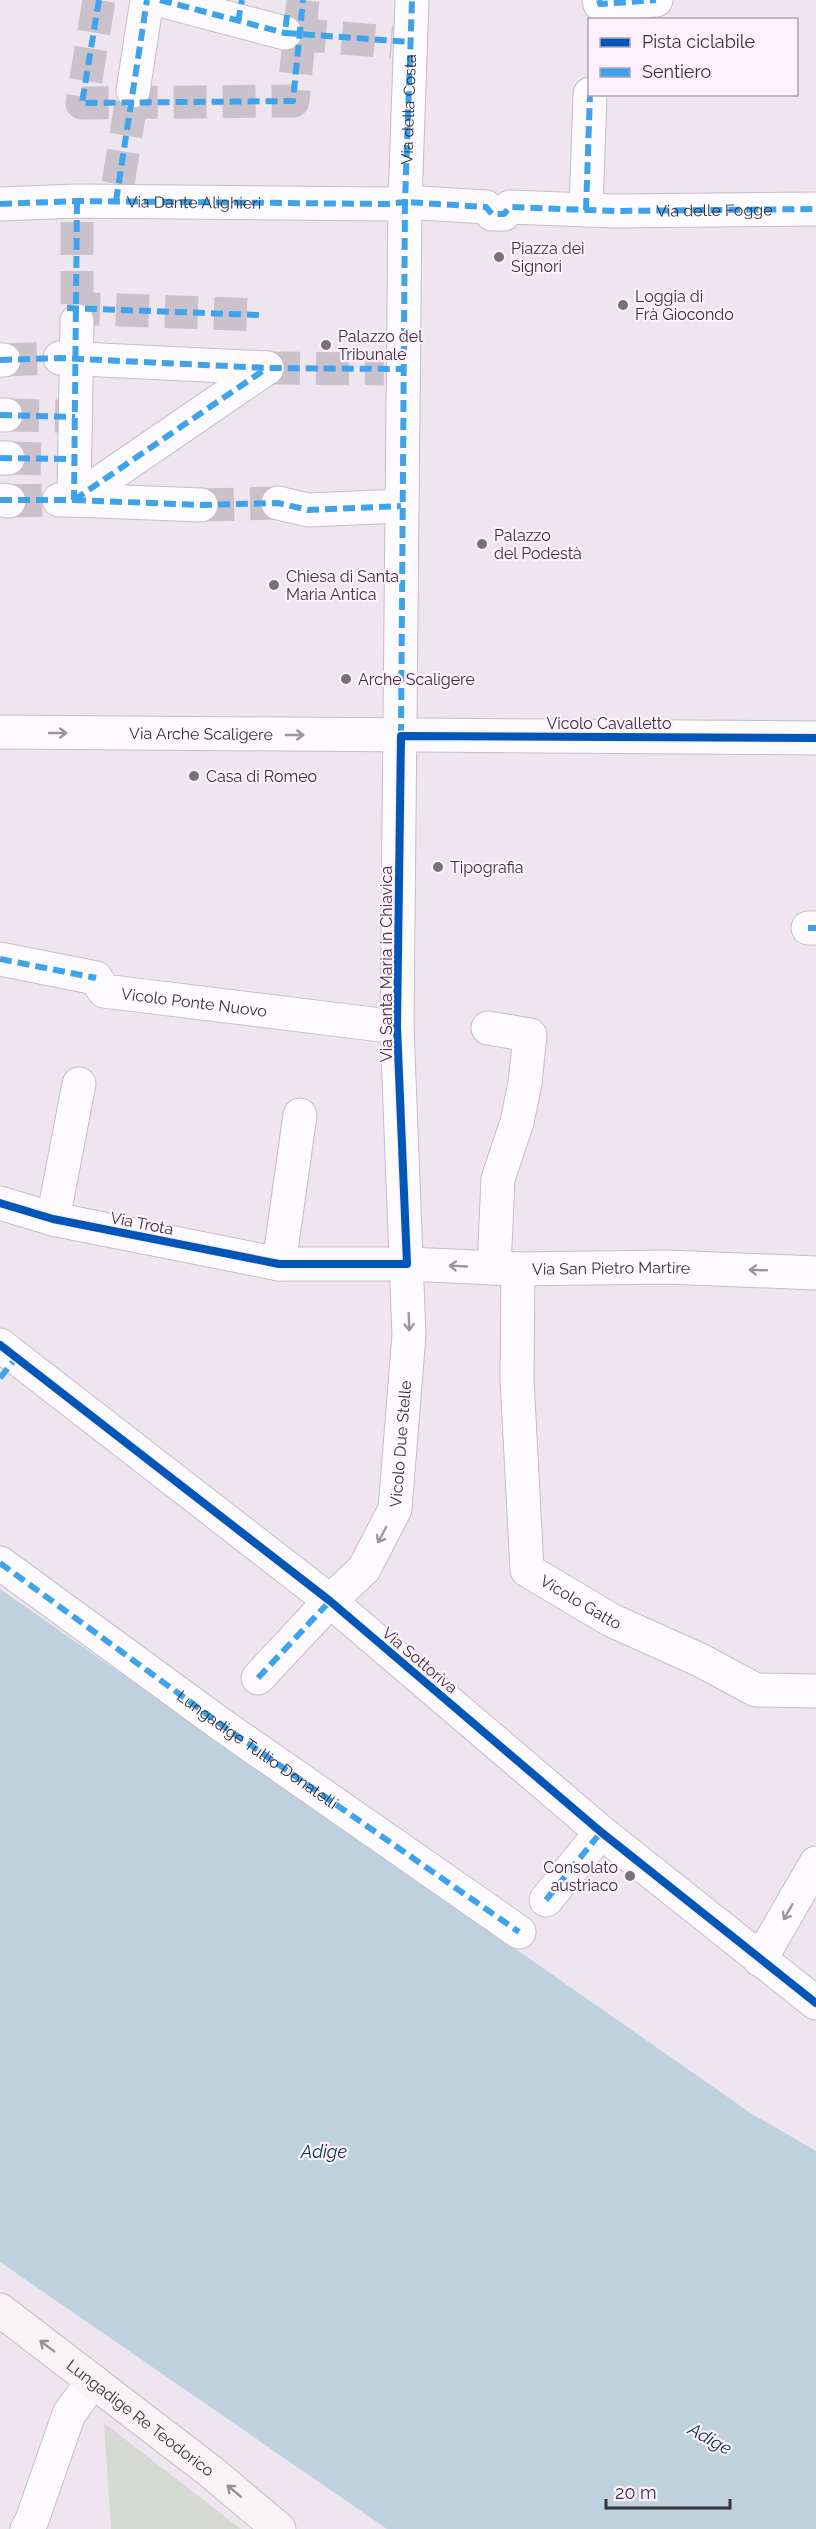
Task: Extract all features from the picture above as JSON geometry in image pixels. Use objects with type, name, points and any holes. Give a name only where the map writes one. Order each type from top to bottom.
[{"type":"street","points":[[133,91],[147,0]]},
{"type":"street","points":[[160,0],[240,11],[288,27]]},
{"type":"street","name":"Via della Costa","points":[[396,203],[401,42],[412,0]]},
{"type":"street","points":[[600,2],[656,0]]},
{"type":"street","points":[[396,203],[486,207],[492,214],[504,214],[510,207],[600,211],[590,96]]},
{"type":"street","name":"Via Dante Alighieri","points":[[0,204],[77,212],[117,193],[396,203]]},
{"type":"street","name":"Via Santa Maria in Chiavica","points":[[396,203],[393,369],[402,429],[397,1027],[406,1264]]},
{"type":"street","name":"Via delle Fogge","points":[[600,211],[816,209]]},
{"type":"street","points":[[66,500],[68,359],[77,321]]},
{"type":"street","points":[[66,500],[267,368],[68,359]]},
{"type":"street","points":[[66,500],[201,505]]},
{"type":"street","points":[[278,503],[308,510],[401,506]]},
{"type":"street","name":"Via Arche Scaligere","points":[[0,732],[401,736]]},
{"type":"street","name":"Vicolo Cavalletto","points":[[401,736],[816,738]]},
{"type":"street","name":"Vicolo Ponte Nuovo","points":[[0,959],[96,978],[104,991],[397,1027]]},
{"type":"street","points":[[488,1028],[530,1035],[525,1083],[517,1122],[498,1179],[506,1269]]},
{"type":"street","points":[[53,1219],[79,1084]]},
{"type":"street","points":[[279,1264],[300,1115]]},
{"type":"street","name":"Via Trota","points":[[0,1203],[53,1219],[279,1264],[406,1264]]},
{"type":"street","name":"Via San Pietro Martire","points":[[406,1264],[506,1269],[667,1267],[816,1272]]},
{"type":"street","name":"Vicolo Due Stelle","points":[[330,1601],[364,1569],[395,1509],[409,1335],[406,1264]]},
{"type":"street","name":"Vicolo Gatto","points":[[506,1269],[517,1380],[527,1570],[611,1620],[700,1660],[756,1690],[816,1691]]},
{"type":"street","name":"Via Sottoriva","points":[[5,1360],[330,1601],[601,1832],[816,2003]]},
{"type":"street","name":"Lungadige Tullio Donatelli","points":[[0,1563],[219,1723],[519,1932]]},
{"type":"street","points":[[258,1678],[330,1601]]},
{"type":"street","points":[[546,1900],[601,1832]]},
{"type":"street","points":[[760,1960],[816,1863]]},
{"type":"street","name":"Lungadige Re Teodorico","points":[[0,2310],[210,2471],[279,2529]]},
{"type":"street","points":[[32,2526],[69,2414],[93,2381]]},
{"type":"shaded area","points":[[104,2423],[241,2529],[111,2529]]},
{"type":"water","name":"Adige","points":[[0,1589],[752,2114],[816,2151],[816,2529],[387,2529],[0,2262]]},
{"type":"tunnel","points":[[99,0],[82,103],[293,101],[303,0]]},
{"type":"tunnel","points":[[293,34],[392,42]]},
{"type":"tunnel","points":[[118,184],[133,91]]},
{"type":"tunnel","points":[[77,222],[77,321]]},
{"type":"tunnel","points":[[67,308],[259,315]]},
{"type":"tunnel","points":[[4,360],[60,358]]},
{"type":"tunnel","points":[[267,368],[384,369]]},
{"type":"tunnel","points":[[6,415],[59,416]]},
{"type":"tunnel","points":[[8,458],[60,459]]},
{"type":"tunnel","points":[[9,501],[59,500]]},
{"type":"tunnel","points":[[201,505],[278,503]]},
{"type":"marked path","points":[[99,0],[82,103],[293,101],[303,0]]},
{"type":"marked path","points":[[116,201],[147,0]]},
{"type":"marked path","points":[[160,0],[285,33]]},
{"type":"marked path","points":[[238,22],[242,0]]},
{"type":"marked path","points":[[0,204],[77,201],[387,204],[405,202],[412,0]]},
{"type":"marked path","points":[[599,0],[600,4],[656,0]]},
{"type":"marked path","points":[[287,15],[285,33],[411,42]]},
{"type":"marked path","points":[[586,210],[590,96]]},
{"type":"marked path","points":[[0,500],[74,500],[77,201]]},
{"type":"marked path","points":[[401,736],[405,202],[486,207],[492,214],[504,214],[510,207],[615,211],[816,209]]},
{"type":"marked path","points":[[67,308],[259,315]]},
{"type":"marked path","points":[[0,360],[60,358],[267,368],[402,369]]},
{"type":"marked path","points":[[74,500],[267,368]]},
{"type":"marked path","points":[[0,415],[75,417]]},
{"type":"marked path","points":[[0,458],[75,459]]},
{"type":"marked path","points":[[74,500],[201,505],[278,503],[308,510],[401,506]]},
{"type":"marked path","points":[[808,928],[816,928]]},
{"type":"marked path","points":[[0,959],[96,978]]},
{"type":"marked path","points":[[0,1378],[16,1358]]},
{"type":"marked path","points":[[0,1563],[219,1723],[519,1932]]},
{"type":"marked path","points":[[258,1678],[330,1601]]},
{"type":"marked path","points":[[546,1900],[601,1832]]},
{"type":"cycle path","points":[[0,1203],[53,1219],[279,1264],[407,1264],[397,1027],[401,736],[816,738]]},
{"type":"cycle path","points":[[0,1345],[330,1601],[601,1832],[816,2003]]},
{"type":"place","name":"Piazza dei Signori","points":[[499,257]]},
{"type":"place","name":"Loggia di Frà Giocondo","points":[[623,305]]},
{"type":"place","name":"Palazzo del Tribunale","points":[[326,345]]},
{"type":"place","name":"Palazzo del Podestà","points":[[482,544]]},
{"type":"place","name":"Chiesa di Santa Maria Antica","points":[[274,585]]},
{"type":"place","name":"Arche Scaligere","points":[[346,679]]},
{"type":"place","name":"Casa di Romeo","points":[[194,776]]},
{"type":"place","name":"Tipografia","points":[[438,867]]},
{"type":"place","name":"Consolato austriaco","points":[[630,1876]]}]
